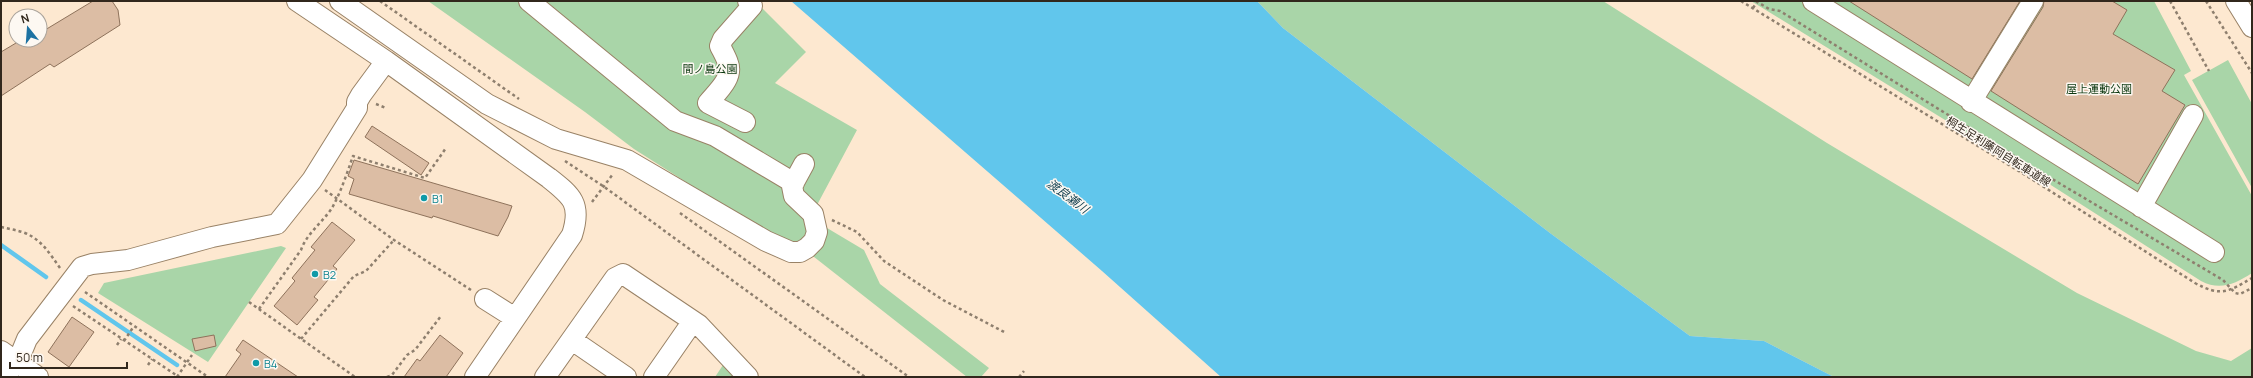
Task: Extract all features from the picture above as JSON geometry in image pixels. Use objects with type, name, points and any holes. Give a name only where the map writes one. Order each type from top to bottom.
[{"type":"street","points":[[297,1],[386,61],[549,178],[568,193],[574,200],[576,223],[572,235],[475,377]]},
{"type":"street","points":[[340,1],[487,104],[556,139],[627,160],[781,249],[791,252],[800,252],[814,241],[817,232],[813,214],[794,196],[794,182],[804,164]]},
{"type":"street","points":[[529,1],[675,121],[714,136],[794,182]]},
{"type":"street","points":[[688,125],[727,80],[730,71],[729,64],[720,46],[723,39],[752,6],[748,1]]},
{"type":"street","points":[[1813,1],[1971,102],[2214,252]]},
{"type":"street","points":[[1971,102],[2034,1]]},
{"type":"street","points":[[2236,1],[2252,27]]},
{"type":"street","points":[[38,377],[7,363],[82,267],[92,264],[128,260],[217,236],[277,224],[312,180],[357,108],[357,102],[361,95],[386,61]]},
{"type":"street","points":[[708,103],[745,122]]},
{"type":"street","points":[[2141,207],[2193,115]]},
{"type":"street","points":[[546,377],[615,278],[623,274],[693,321],[748,377]]},
{"type":"street","points":[[485,299],[515,318]]},
{"type":"street","points":[[654,377],[693,321]]},
{"type":"street","points":[[572,340],[626,377]]},
{"type":"path","points":[[380,1],[520,100]]},
{"type":"path","name":"桐生足利藤岡自転車道線","points":[[1741,1],[2022,173],[2210,291],[2231,291],[2240,294],[2252,288]]},
{"type":"path","points":[[2170,1],[2209,71]]},
{"type":"path","points":[[2206,1],[2252,73]]},
{"type":"path","points":[[1753,8],[1757,2],[1786,15],[2013,154],[2018,162],[2026,167],[2033,171],[2042,173],[2223,280],[2231,291],[2252,278]]},
{"type":"path","points":[[478,78],[483,73]]},
{"type":"path","points":[[374,103],[386,108]]},
{"type":"path","points":[[259,309],[301,250],[305,240],[330,210],[337,199],[353,156],[425,178],[446,148]]},
{"type":"path","points":[[564,160],[603,186],[865,377]]},
{"type":"path","points":[[2022,173],[2026,167]]},
{"type":"path","points":[[592,202],[613,174]]},
{"type":"path","points":[[319,187],[394,240],[485,299]]},
{"type":"path","points":[[676,210],[909,377]]},
{"type":"path","points":[[813,214],[857,232],[884,262],[943,300],[1006,333]]},
{"type":"path","points":[[1,226],[36,239],[44,246],[61,270]]},
{"type":"path","points":[[301,339],[354,276],[366,271],[394,240]]},
{"type":"path","points":[[79,288],[208,377]]},
{"type":"path","points":[[249,302],[355,377]]},
{"type":"path","points":[[70,304],[178,377],[192,355]]},
{"type":"path","points":[[387,377],[392,374],[407,355],[415,350],[441,316]]},
{"type":"path","points":[[117,345],[126,337],[134,326]]},
{"type":"path","points":[[148,366],[152,359]]},
{"type":"path","points":[[1019,377],[1024,371]]},
{"type":"green space","name":"間ノ島公園","points":[[428,1],[755,1],[806,52],[775,83],[857,130],[817,205],[827,228],[864,250],[880,284],[989,368],[981,377],[967,377],[795,242],[782,243],[634,149],[585,112]]},
{"type":"green space","points":[[1257,1],[1603,1],[1827,143],[2077,293],[2196,351],[2231,361],[2252,348],[2252,377],[1834,377],[1764,341],[1690,336],[1550,233],[1283,28]]},
{"type":"green space","name":"屋上運動公園","points":[[1751,1],[2154,1],[2191,71],[2184,75],[2252,196],[2252,273],[2233,283],[2221,286],[2215,286],[2201,281],[2043,180]]},
{"type":"green space","points":[[2228,60],[2252,104],[2252,188],[2192,80]]},
{"type":"green space","points":[[281,246],[286,248],[208,362],[98,293],[104,283]]},
{"type":"green space","points":[[725,362],[738,377],[715,377]]},
{"type":"water","name":"渡良瀬川","points":[[791,1],[1257,1],[1283,28],[1550,233],[1690,336],[1764,341],[1834,377],[1221,377],[1102,271]]},
{"type":"building","points":[[93,1],[112,1],[118,10],[120,25],[54,67],[50,64],[1,96],[1,52],[8,48],[48,48],[48,28]]},
{"type":"building","points":[[1849,1],[2020,1],[1972,79]]},
{"type":"building","points":[[2044,1],[2112,1],[2127,10],[2113,34],[2175,70],[2162,91],[2185,105],[2138,184],[1991,91],[2043,7]]},
{"type":"building","points":[[372,126],[429,163],[421,175],[365,137]]},
{"type":"building","name":"B1","points":[[354,160],[512,206],[498,236],[433,216],[432,218],[349,194],[354,179],[348,176]]},
{"type":"building","name":"B2","points":[[332,222],[355,240],[333,266],[337,269],[314,297],[318,300],[297,325],[274,306],[295,281],[292,278],[315,250],[311,247]]},
{"type":"building","points":[[72,317],[94,332],[69,367],[48,352]]},
{"type":"building","points":[[214,335],[216,346],[195,351],[192,339]]},
{"type":"building","points":[[440,335],[463,353],[446,377],[404,377],[417,359],[420,361]]},
{"type":"building","name":"B4","points":[[243,340],[298,377],[225,377],[241,354],[236,350]]},
{"type":"waterway","points":[[1,245],[46,277]]},
{"type":"waterway","points":[[81,300],[177,365]]},
{"type":"place","name":"B1","points":[[424,198]]},
{"type":"place","name":"B2","points":[[315,274]]},
{"type":"place","name":"B4","points":[[256,363]]}]
